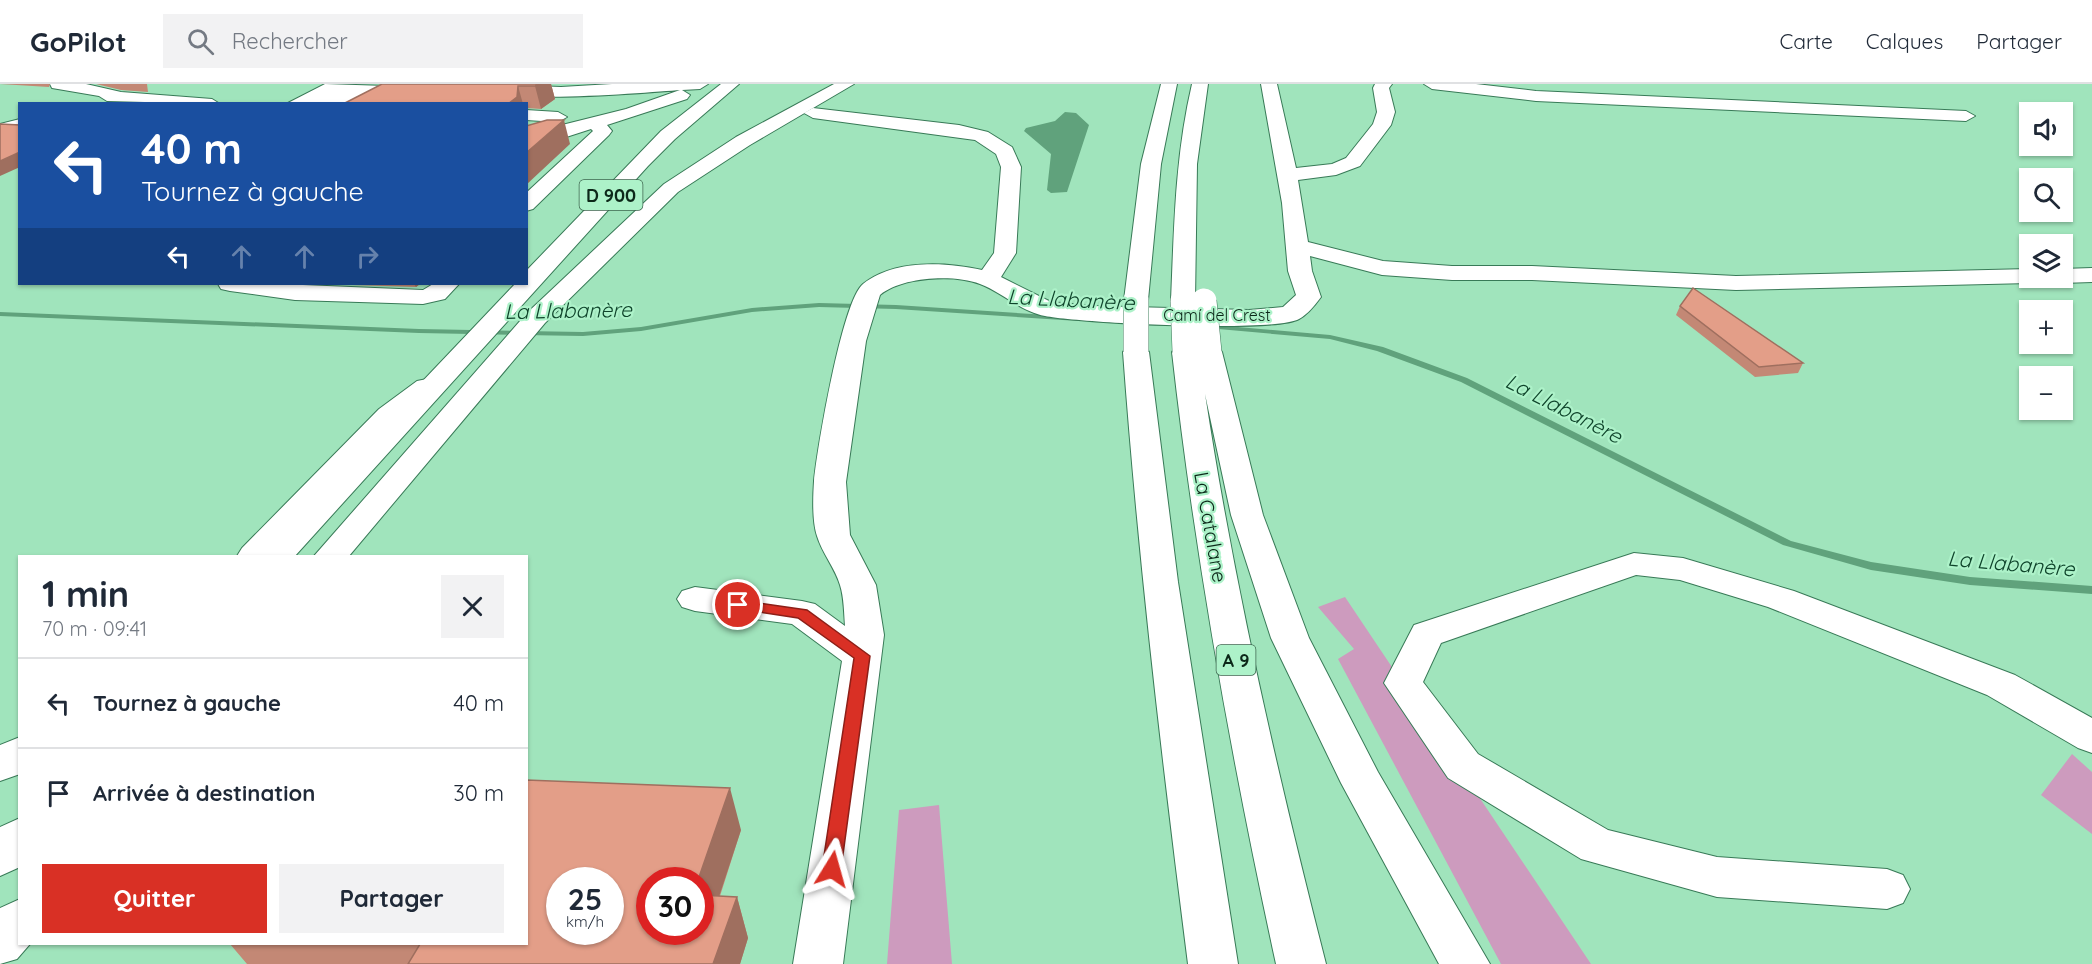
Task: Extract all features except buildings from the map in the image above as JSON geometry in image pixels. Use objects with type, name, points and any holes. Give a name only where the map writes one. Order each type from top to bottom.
[{"type":"main road","points":[[58,84],[110,95],[189,102]]},
{"type":"main road","points":[[90,102],[146,84]]},
{"type":"main road","points":[[490,90],[561,92],[700,84]]},
{"type":"main road","points":[[528,143],[553,133],[659,103],[700,84]]},
{"type":"main road","name":"D 900","points":[[528,284],[668,135],[731,84]]},
{"type":"main road","points":[[536,318],[671,188],[743,141],[846,84]]},
{"type":"main road","points":[[1169,84],[1161,110],[1148,182],[1136,300],[1136,352],[1149,496],[1182,757],[1213,964]]},
{"type":"main road","points":[[1200,84],[1204,118],[1204,244]]},
{"type":"main road","name":"La Catalane","points":[[1200,84],[1193,111],[1185,184],[1197,293],[1197,352],[1204,494],[1265,812],[1301,964]]},
{"type":"main road","name":"Camí del Crest","points":[[988,279],[1045,309],[1093,314],[1213,317],[1290,314],[1309,297],[1300,272],[1299,246],[1269,84]]},
{"type":"main road","points":[[1286,175],[1336,169],[1353,162],[1382,125],[1386,112],[1381,88],[1384,84]]},
{"type":"main road","points":[[1432,84],[1536,96],[1966,116]]},
{"type":"main road","points":[[678,154],[719,113],[753,88]]},
{"type":"main road","points":[[528,116],[558,117],[620,105],[659,103]]},
{"type":"main road","points":[[813,113],[959,131],[981,136],[1005,151],[1011,166],[1005,253],[988,279],[962,273],[911,273],[891,278],[862,310],[830,482],[833,535],[858,585],[866,635],[818,964]]},
{"type":"main road","points":[[528,131],[558,117]]},
{"type":"main road","points":[[528,203],[603,131],[594,122]]},
{"type":"main road","points":[[0,130],[18,124]]},
{"type":"main road","name":"D 900","points":[[332,555],[662,171]]},
{"type":"main road","points":[[1299,246],[1382,268],[1452,273],[1532,273],[1736,283],[2019,276]]},
{"type":"main road","points":[[2073,276],[2092,275]]},
{"type":"main road","points":[[237,285],[295,293],[423,297],[436,294],[446,285]]},
{"type":"main road","name":"D 900","points":[[277,555],[527,285]]},
{"type":"main road","points":[[1197,352],[1247,515],[1290,638],[1362,783],[1465,964]]},
{"type":"main road","points":[[255,555],[389,416],[445,373]]},
{"type":"main road","points":[[1887,889],[1717,877],[1597,846],[1463,766],[1403,683],[1427,634],[1634,564],[1683,569],[1782,599],[2001,685],[2092,737]]},
{"type":"main road","points":[[694,599],[802,614],[862,656]]},
{"type":"main road","points":[[0,765],[18,754]]},
{"type":"main road","points":[[0,857],[18,838]]},
{"type":"main road","points":[[0,943],[18,922]]},
{"type":"shaded area","points":[[1065,112],[1076,113],[1089,125],[1067,192],[1051,193],[1047,190],[1051,154],[1024,131],[1026,128],[1055,121]]},
{"type":"shaded area","points":[[1345,597],[1591,964],[1501,964],[1338,659],[1354,649],[1318,607]]},
{"type":"shaded area","points":[[2072,754],[2092,772],[2092,834],[2041,795]]},
{"type":"shaded area","points":[[939,805],[952,964],[887,964],[899,810]]},
{"type":"waterway","name":"La Llabanère","points":[[0,314],[419,331],[583,334],[641,329],[752,310],[819,305],[896,307],[1078,319]]},
{"type":"waterway","name":"La Llabanère","points":[[1207,326],[1330,337],[1380,349],[1464,380],[1787,543],[1871,566],[1970,581],[2092,590]]},
{"type":"route","points":[[738,605],[802,614],[862,656],[832,869]]}]
